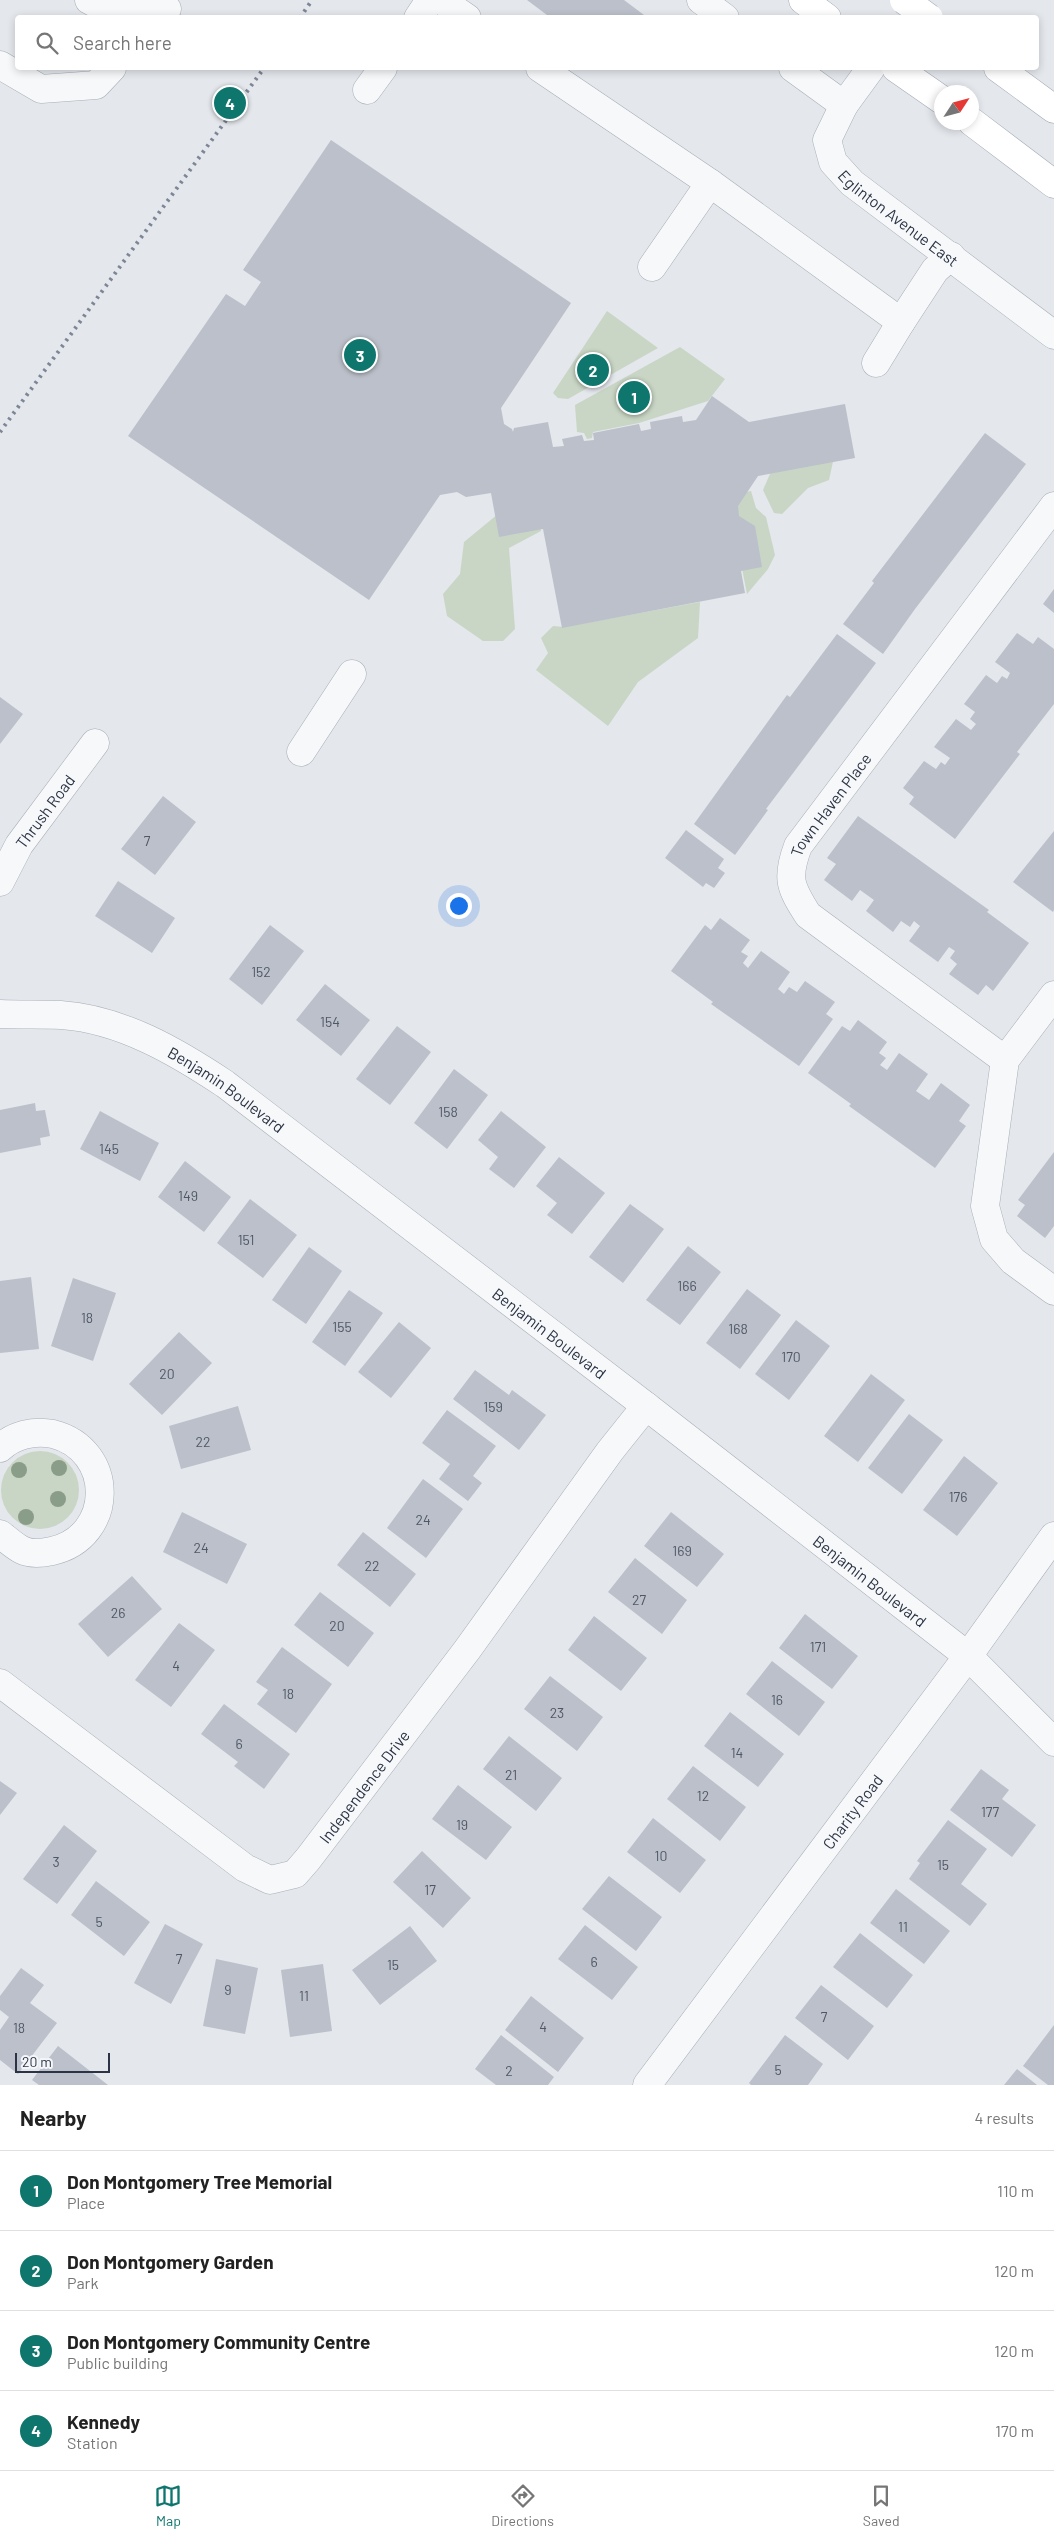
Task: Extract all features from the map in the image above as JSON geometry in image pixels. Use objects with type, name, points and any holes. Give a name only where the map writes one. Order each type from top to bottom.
[{"type":"main road","points":[[802,0],[823,15]]},
{"type":"main road","points":[[904,0],[925,15]]},
{"type":"main road","points":[[899,70],[934,94]]},
{"type":"main road","points":[[1001,70],[1054,109]]},
{"type":"main road","points":[[979,127],[1054,184]]},
{"type":"street","points":[[89,0],[105,9],[126,15]]},
{"type":"street","points":[[420,15],[430,0]]},
{"type":"street","points":[[441,0],[463,15]]},
{"type":"street","points":[[701,0],[721,15]]},
{"type":"street","points":[[908,15],[919,0]]},
{"type":"street","points":[[135,15],[166,9]]},
{"type":"street","points":[[0,65],[41,89],[96,85],[110,70]]},
{"type":"street","points":[[367,90],[382,70]]},
{"type":"street","points":[[543,70],[710,183],[902,322]]},
{"type":"street","points":[[796,70],[844,105]]},
{"type":"street","name":"Eglinton Avenue East","points":[[870,70],[844,105],[827,140],[833,162],[852,183],[1054,336]]},
{"type":"street","points":[[652,267],[710,183]]},
{"type":"street","points":[[876,363],[935,270],[950,256]]},
{"type":"street","name":"Town Haven Place","points":[[1005,1060],[808,915],[792,891],[791,866],[798,846],[1054,506]]},
{"type":"street","points":[[301,752],[352,674]]},
{"type":"street","name":"Thrush Road","points":[[0,882],[19,845],[95,743]]},
{"type":"street","points":[[1054,995],[1005,1060],[985,1206],[994,1239],[1013,1261],[1054,1291]]},
{"type":"street","name":"Benjamin Boulevard","points":[[0,1014],[63,1015],[110,1025],[182,1056],[225,1084],[646,1406],[968,1656],[1054,1742]]},
{"type":"street","name":"Independence Drive","points":[[0,1683],[245,1868],[270,1880],[295,1874],[337,1824],[467,1650],[610,1451],[646,1406]]},
{"type":"street","points":[[0,1448],[7,1442],[25,1434],[44,1432],[63,1437],[80,1447],[92,1463],[99,1482],[97,1509],[93,1522],[80,1538],[63,1548],[43,1553],[22,1550],[3,1543]]},
{"type":"street","name":"Charity Road","points":[[647,2085],[968,1656],[1054,1536]]},
{"type":"green space","points":[[607,311],[658,348],[568,399],[558,398],[553,393]]},
{"type":"green space","points":[[680,347],[725,379],[708,401],[639,423],[593,432],[592,438],[587,439],[584,433],[577,432],[575,405]]},
{"type":"green space","points":[[834,457],[829,480],[808,488],[782,514],[774,513],[763,490],[773,467]]},
{"type":"green space","points":[[533,491],[541,531],[509,548],[515,629],[503,641],[483,641],[447,616],[443,594],[460,574],[464,542],[498,514]]},
{"type":"green space","points":[[751,491],[756,508],[766,517],[775,555],[768,569],[747,594],[728,496]]},
{"type":"green space","points":[[700,602],[698,638],[638,682],[608,726],[536,670],[548,653],[541,638],[553,626],[564,627]]},
{"type":"green space","points":[[40,1451],[55,1454],[72,1468],[76,1475],[79,1490],[76,1505],[62,1522],[55,1526],[40,1529],[25,1526],[8,1512],[4,1505],[1,1490],[4,1475],[18,1458],[25,1454]]},
{"type":"building","points":[[527,0],[624,0],[644,15],[547,15]]},
{"type":"building","points":[[331,140],[571,303],[501,408],[504,424],[512,429],[513,432],[514,428],[548,422],[553,447],[564,446],[562,439],[582,435],[584,441],[594,440],[593,433],[639,424],[641,431],[651,429],[650,422],[682,416],[683,422],[696,420],[712,396],[749,422],[845,404],[855,458],[758,476],[738,506],[739,516],[755,526],[762,567],[741,571],[745,593],[562,628],[543,529],[499,537],[491,493],[466,497],[457,492],[440,495],[369,600],[128,436],[226,294],[245,306],[261,282],[243,270]]},
{"type":"building","points":[[985,433],[1026,464],[883,654],[843,624],[874,583],[872,581]]},
{"type":"building","points":[[1054,589],[1054,613],[1043,604]]},
{"type":"building","points":[[1017,633],[1033,644],[1038,637],[1054,649],[1054,704],[1017,752],[1020,754],[955,839],[909,804],[914,797],[903,788],[924,761],[936,769],[941,762],[945,765],[950,758],[934,747],[956,719],[971,730],[976,724],[970,719],[975,712],[964,704],[986,675],[997,683],[1002,676],[1007,679],[1010,673],[995,662]]},
{"type":"building","points":[[837,634],[876,663],[766,809],[768,810],[735,855],[694,824],[787,695],[790,697]]},
{"type":"building","points":[[0,697],[23,714],[0,744]]},
{"type":"building","points":[[163,796],[196,822],[155,875],[121,849]]},
{"type":"building","points":[[858,816],[989,910],[987,912],[1029,943],[993,991],[986,985],[978,995],[949,974],[957,964],[950,958],[955,951],[949,947],[938,962],[909,941],[920,926],[914,921],[910,927],[901,921],[893,932],[866,911],[874,900],[860,890],[852,901],[824,880],[836,864],[827,858]]},
{"type":"building","points":[[686,830],[724,859],[718,868],[725,873],[714,888],[706,883],[703,887],[665,858]]},
{"type":"building","points":[[1054,831],[1054,910],[1053,912],[1013,882]]},
{"type":"building","points":[[118,881],[175,918],[152,953],[95,916]]},
{"type":"building","points":[[720,918],[750,940],[741,952],[748,956],[743,963],[748,968],[761,951],[790,972],[778,989],[784,994],[789,987],[797,992],[805,981],[835,1002],[826,1014],[833,1019],[799,1066],[711,1004],[713,1002],[671,971],[705,925],[711,930]]},
{"type":"building","points":[[270,925],[304,951],[262,1005],[229,979]]},
{"type":"building","points":[[325,984],[370,1020],[341,1056],[296,1020]]},
{"type":"building","points":[[858,1020],[887,1042],[879,1053],[886,1058],[880,1065],[887,1070],[899,1053],[928,1074],[916,1091],[929,1100],[941,1083],[970,1105],[959,1121],[966,1126],[935,1168],[849,1106],[851,1104],[808,1073],[842,1026],[850,1031]]},
{"type":"building","points":[[397,1026],[431,1052],[390,1105],[356,1079]]},
{"type":"building","points":[[454,1069],[488,1095],[447,1149],[414,1123]]},
{"type":"building","points":[[35,1103],[36,1111],[45,1110],[50,1136],[40,1138],[41,1145],[0,1153],[0,1110]]},
{"type":"building","points":[[100,1111],[159,1143],[140,1181],[80,1149]]},
{"type":"building","points":[[501,1111],[546,1147],[514,1188],[489,1169],[498,1157],[478,1140]]},
{"type":"building","points":[[1054,1152],[1054,1226],[1045,1238],[1017,1216],[1025,1205],[1018,1200]]},
{"type":"building","points":[[559,1157],[605,1193],[572,1234],[547,1215],[557,1203],[536,1186]]},
{"type":"building","points":[[185,1161],[231,1197],[204,1232],[158,1197]]},
{"type":"building","points":[[250,1199],[297,1235],[263,1278],[217,1243]]},
{"type":"building","points":[[630,1204],[664,1229],[623,1283],[589,1257]]},
{"type":"building","points":[[688,1246],[721,1272],[680,1325],[646,1300]]},
{"type":"building","points":[[309,1247],[342,1271],[306,1324],[272,1300]]},
{"type":"building","points":[[31,1277],[39,1349],[0,1353],[0,1281]]},
{"type":"building","points":[[73,1278],[116,1293],[93,1361],[51,1346]]},
{"type":"building","points":[[747,1289],[781,1315],[740,1369],[706,1343]]},
{"type":"building","points":[[349,1290],[383,1313],[345,1366],[312,1342]]},
{"type":"building","points":[[796,1320],[830,1346],[789,1400],[755,1374]]},
{"type":"building","points":[[399,1322],[431,1348],[391,1398],[358,1372]]},
{"type":"building","points":[[179,1332],[212,1363],[162,1415],[129,1384]]},
{"type":"building","points":[[475,1370],[509,1395],[512,1390],[546,1415],[519,1450],[453,1399]]},
{"type":"building","points":[[871,1374],[905,1400],[858,1462],[824,1436]]},
{"type":"building","points":[[238,1406],[251,1450],[181,1469],[169,1426]]},
{"type":"building","points":[[447,1410],[496,1446],[473,1476],[482,1483],[468,1501],[439,1479],[450,1464],[422,1443]]},
{"type":"building","points":[[909,1414],[943,1440],[902,1494],[868,1468]]},
{"type":"building","points":[[964,1456],[998,1483],[957,1536],[923,1510]]},
{"type":"building","points":[[423,1479],[463,1509],[426,1558],[387,1528]]},
{"type":"building","points":[[182,1512],[247,1544],[227,1584],[163,1552]]},
{"type":"building","points":[[671,1512],[724,1554],[697,1587],[644,1546]]},
{"type":"building","points":[[363,1532],[416,1574],[390,1607],[337,1565]]},
{"type":"building","points":[[635,1558],[687,1600],[662,1634],[608,1592]]},
{"type":"building","points":[[132,1576],[162,1609],[108,1657],[78,1624]]},
{"type":"building","points":[[320,1592],[374,1633],[348,1667],[294,1625]]},
{"type":"building","points":[[805,1614],[858,1656],[832,1689],[779,1648]]},
{"type":"building","points":[[594,1616],[647,1658],[621,1691],[568,1650]]},
{"type":"building","points":[[179,1623],[215,1650],[171,1707],[135,1680]]},
{"type":"building","points":[[282,1647],[332,1684],[296,1733],[257,1704],[268,1690],[256,1682]]},
{"type":"building","points":[[772,1661],[825,1702],[799,1736],[746,1694]]},
{"type":"building","points":[[550,1676],[603,1717],[577,1751],[524,1709]]},
{"type":"building","points":[[224,1704],[290,1754],[264,1789],[234,1766],[238,1762],[201,1734]]},
{"type":"building","points":[[730,1712],[784,1754],[758,1787],[704,1746]]},
{"type":"building","points":[[509,1736],[562,1778],[536,1811],[483,1769]]},
{"type":"building","points":[[693,1766],[746,1807],[720,1841],[667,1799]]},
{"type":"building","points":[[981,1769],[1009,1790],[1002,1799],[1036,1825],[1012,1857],[950,1810]]},
{"type":"building","points":[[0,1781],[17,1793],[0,1815]]},
{"type":"building","points":[[458,1785],[512,1827],[486,1860],[432,1819]]},
{"type":"building","points":[[653,1818],[706,1860],[680,1893],[627,1852]]},
{"type":"building","points":[[948,1820],[987,1849],[961,1884],[987,1904],[970,1926],[909,1879],[920,1863],[917,1861]]},
{"type":"building","points":[[64,1825],[97,1851],[57,1904],[23,1879]]},
{"type":"building","points":[[422,1851],[471,1898],[443,1928],[393,1882]]},
{"type":"building","points":[[609,1876],[662,1917],[636,1951],[582,1909]]},
{"type":"building","points":[[96,1881],[150,1922],[124,1956],[71,1915]]},
{"type":"building","points":[[896,1889],[950,1931],[924,1964],[870,1923]]},
{"type":"building","points":[[165,1924],[203,1944],[171,2004],[134,1983]]},
{"type":"building","points":[[585,1925],[638,1967],[612,2000],[558,1959]]},
{"type":"building","points":[[410,1926],[437,1961],[380,2005],[352,1970]]},
{"type":"building","points":[[860,1933],[913,1975],[887,2008],[833,1967]]},
{"type":"building","points":[[216,1959],[258,1968],[245,2034],[203,2026]]},
{"type":"building","points":[[323,1964],[332,2031],[290,2037],[281,1970]]},
{"type":"building","points":[[21,1968],[44,1985],[30,2003],[57,2023],[18,2074],[0,2060],[0,2030],[9,2017],[0,2010],[0,1996]]},
{"type":"building","points":[[821,1985],[874,2026],[848,2060],[795,2018]]},
{"type":"building","points":[[531,1996],[584,2038],[558,2072],[505,2030]]},
{"type":"building","points":[[1054,2025],[1054,2085],[1048,2085],[1023,2066]]},
{"type":"building","points":[[501,2035],[554,2077],[548,2085],[496,2085],[475,2069]]},
{"type":"building","points":[[785,2035],[823,2064],[808,2085],[751,2085],[749,2083]]},
{"type":"building","points":[[58,2046],[108,2085],[39,2085],[32,2080]]},
{"type":"building","points":[[1017,2069],[1037,2085],[1004,2085]]},
{"type":"railway","points":[[302,15],[312,0]]},
{"type":"railway","points":[[0,432],[263,70]]},
{"type":"place","name":"Kennedy","points":[[230,103]]},
{"type":"place","name":"Don Montgomery Community Centre","points":[[360,355]]},
{"type":"place","name":"Don Montgomery Garden","points":[[593,370]]},
{"type":"place","name":"Don Montgomery Tree Memorial","points":[[634,397]]}]
